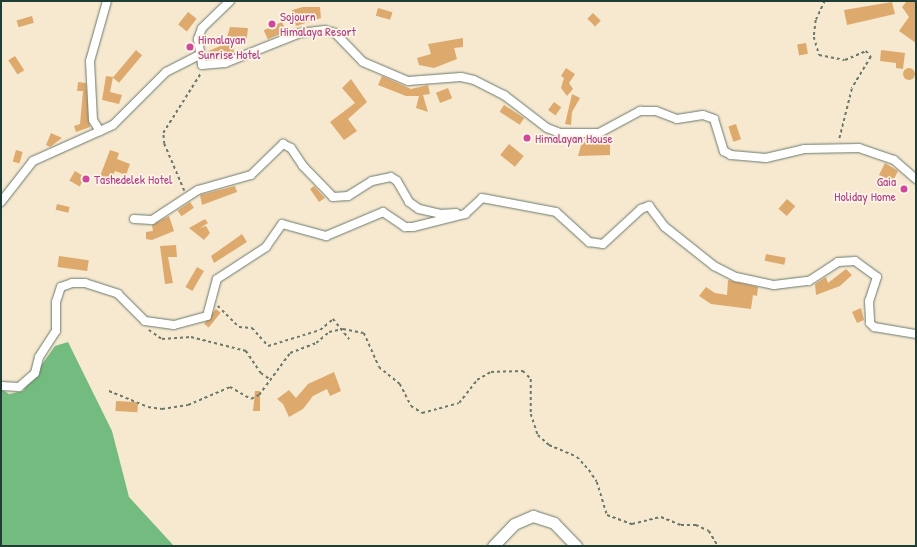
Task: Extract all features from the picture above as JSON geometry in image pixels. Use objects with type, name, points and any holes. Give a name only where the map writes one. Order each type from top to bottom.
[{"type":"highway","points":[[493,546],[514,524],[533,516],[554,523],[576,546]]},
{"type":"street","points":[[100,131],[93,120],[90,61],[107,1]]},
{"type":"street","points":[[230,1],[202,28],[198,56],[202,65],[225,63],[300,32],[325,30],[335,33],[363,62],[408,81],[461,77],[474,80],[504,95],[547,128],[560,133],[599,133],[640,111],[656,111],[677,119],[703,115],[714,119],[724,151],[731,155],[766,158],[804,149],[873,150],[894,160],[916,179]]},
{"type":"street","points":[[1,202],[33,161],[113,125],[166,72],[198,56]]},
{"type":"street","points":[[134,219],[152,220],[186,197],[210,185],[251,175],[283,144],[291,148],[302,166],[334,197],[348,196],[384,176],[398,181],[409,202],[419,208],[454,214],[474,204],[482,198],[550,210],[589,242],[603,244],[615,236],[641,209],[650,206],[664,227],[714,266],[736,276],[774,285],[809,281],[838,262],[854,261],[877,277],[868,301],[870,323],[874,327],[916,334]]},
{"type":"street","points":[[1,386],[19,387],[35,373],[39,357],[56,331],[56,302],[61,287],[85,283],[118,294],[145,321],[174,325],[210,313],[217,279],[266,247],[282,224],[326,236],[383,212],[405,227],[413,227],[465,214],[474,204]]},
{"type":"path","points":[[825,1],[816,20],[814,37],[819,55],[845,60],[866,51],[871,57],[852,89],[836,149]]},
{"type":"path","points":[[186,197],[164,144],[163,133],[197,83],[202,65]]},
{"type":"path","points":[[210,313],[215,305],[222,308],[239,327],[252,328],[268,346],[320,330],[333,320],[343,329],[350,340]]},
{"type":"path","points":[[137,314],[156,337],[191,337],[246,351],[261,373],[271,380]]},
{"type":"path","points":[[109,391],[148,407],[168,409],[188,405],[230,387],[251,399],[271,380],[293,350],[316,343],[329,332],[343,329],[366,335],[379,367],[400,384],[411,406],[422,413],[459,403],[477,380],[491,372],[523,371],[531,379],[531,414],[538,435],[549,445],[577,457],[589,470],[597,482],[606,515],[632,524],[661,517],[681,525],[696,525],[709,531],[718,546]]},
{"type":"green space","points":[[68,342],[112,431],[129,497],[174,546],[1,546],[1,389],[9,394],[23,391],[55,346]]},
{"type":"building","points":[[907,1],[916,1],[916,43],[899,31],[909,17],[902,7]]},
{"type":"building","points":[[892,2],[895,14],[847,25],[844,10]]},
{"type":"building","points":[[303,7],[320,7],[321,18],[296,26],[292,10]]},
{"type":"building","points":[[378,8],[392,12],[390,20],[376,16]]},
{"type":"building","points":[[188,12],[197,19],[187,31],[178,25]]},
{"type":"building","points":[[593,13],[601,21],[595,26],[587,19]]},
{"type":"building","points":[[32,16],[34,23],[19,27],[17,20]]},
{"type":"building","points":[[282,22],[286,31],[268,39],[264,30]]},
{"type":"building","points":[[230,27],[248,28],[246,45],[233,45],[234,53],[207,59],[206,52],[225,44]]},
{"type":"building","points":[[463,38],[463,47],[454,48],[457,59],[434,68],[419,65],[417,58],[431,54],[428,44]]},
{"type":"building","points":[[806,43],[808,54],[799,55],[797,45]]},
{"type":"building","points":[[136,50],[142,55],[119,83],[113,78]]},
{"type":"building","points":[[881,50],[905,53],[903,69],[896,68],[896,63],[880,61]]},
{"type":"building","points":[[15,56],[24,70],[18,75],[8,60]]},
{"type":"building","points":[[566,68],[575,74],[569,83],[573,89],[567,96],[561,88],[564,78],[561,76]]},
{"type":"building","points":[[907,68],[911,68],[915,74],[911,80],[907,80],[903,76],[903,72]]},
{"type":"building","points":[[106,76],[113,77],[110,92],[122,95],[119,104],[102,100]]},
{"type":"building","points":[[382,76],[411,89],[428,85],[430,94],[423,95],[428,112],[416,108],[419,96],[406,96],[378,85]]},
{"type":"building","points":[[351,79],[367,102],[348,119],[357,131],[344,140],[330,122],[355,103],[342,88]]},
{"type":"building","points":[[78,82],[86,83],[90,127],[76,132],[74,126],[80,124],[83,91],[77,91]]},
{"type":"building","points":[[448,88],[452,98],[440,103],[436,93]]},
{"type":"building","points":[[572,94],[580,98],[572,112],[571,125],[565,124]]},
{"type":"building","points":[[554,102],[561,107],[555,115],[548,110]]},
{"type":"building","points":[[504,105],[524,118],[520,125],[500,112]]},
{"type":"building","points":[[736,124],[741,139],[733,142],[728,126]]},
{"type":"building","points":[[51,133],[62,138],[50,147],[46,145]]},
{"type":"building","points":[[610,137],[610,155],[578,156],[582,142],[602,144],[602,138]]},
{"type":"building","points":[[509,144],[524,156],[515,167],[500,155]]},
{"type":"building","points":[[16,150],[23,152],[19,163],[13,162]]},
{"type":"building","points":[[110,150],[119,153],[117,159],[130,164],[126,175],[115,171],[109,183],[99,179]]},
{"type":"building","points":[[885,163],[898,171],[893,181],[879,175]]},
{"type":"building","points":[[75,171],[85,177],[80,187],[69,180]]},
{"type":"building","points":[[235,186],[237,192],[202,205],[200,195]]},
{"type":"building","points":[[314,186],[325,198],[319,202],[310,189]]},
{"type":"building","points":[[787,199],[795,206],[787,216],[778,209]]},
{"type":"building","points":[[190,202],[194,208],[181,216],[178,210]]},
{"type":"building","points":[[57,204],[70,207],[68,213],[56,210]]},
{"type":"building","points":[[169,216],[174,231],[152,240],[146,239],[146,232],[153,231],[152,225]]},
{"type":"building","points":[[205,219],[208,223],[200,228],[206,226],[210,233],[204,240],[189,228]]},
{"type":"building","points":[[242,234],[247,242],[214,263],[211,256]]},
{"type":"building","points":[[176,245],[177,257],[168,257],[173,283],[165,284],[160,246]]},
{"type":"building","points":[[766,254],[786,258],[784,265],[765,261]]},
{"type":"building","points":[[59,256],[89,260],[87,271],[57,267]]},
{"type":"building","points":[[197,267],[204,271],[192,291],[186,287]]},
{"type":"building","points":[[846,269],[852,275],[840,286],[816,295],[815,284],[826,277],[828,283]]},
{"type":"building","points":[[728,280],[758,287],[757,296],[753,295],[751,309],[711,304],[699,296],[706,287],[715,293],[727,295]]},
{"type":"building","points":[[861,308],[864,320],[857,323],[852,312]]},
{"type":"building","points":[[216,309],[221,313],[209,328],[204,324]]},
{"type":"building","points":[[334,372],[341,391],[330,396],[327,389],[313,396],[303,409],[289,417],[283,404],[277,399],[289,390],[296,398],[308,384]]},
{"type":"building","points":[[255,391],[260,391],[260,411],[253,411]]},
{"type":"building","points":[[116,401],[138,402],[137,412],[115,411]]},
{"type":"place","name":"Sojourn Himalaya Resort","points":[[272,24]]},
{"type":"place","name":"Himalayan Sunrise Hotel","points":[[190,47]]},
{"type":"place","name":"Himalayan House","points":[[527,138]]},
{"type":"place","name":"Tashedelek Hotel","points":[[86,179]]},
{"type":"place","name":"Gaia Holiday Home","points":[[904,189]]}]
